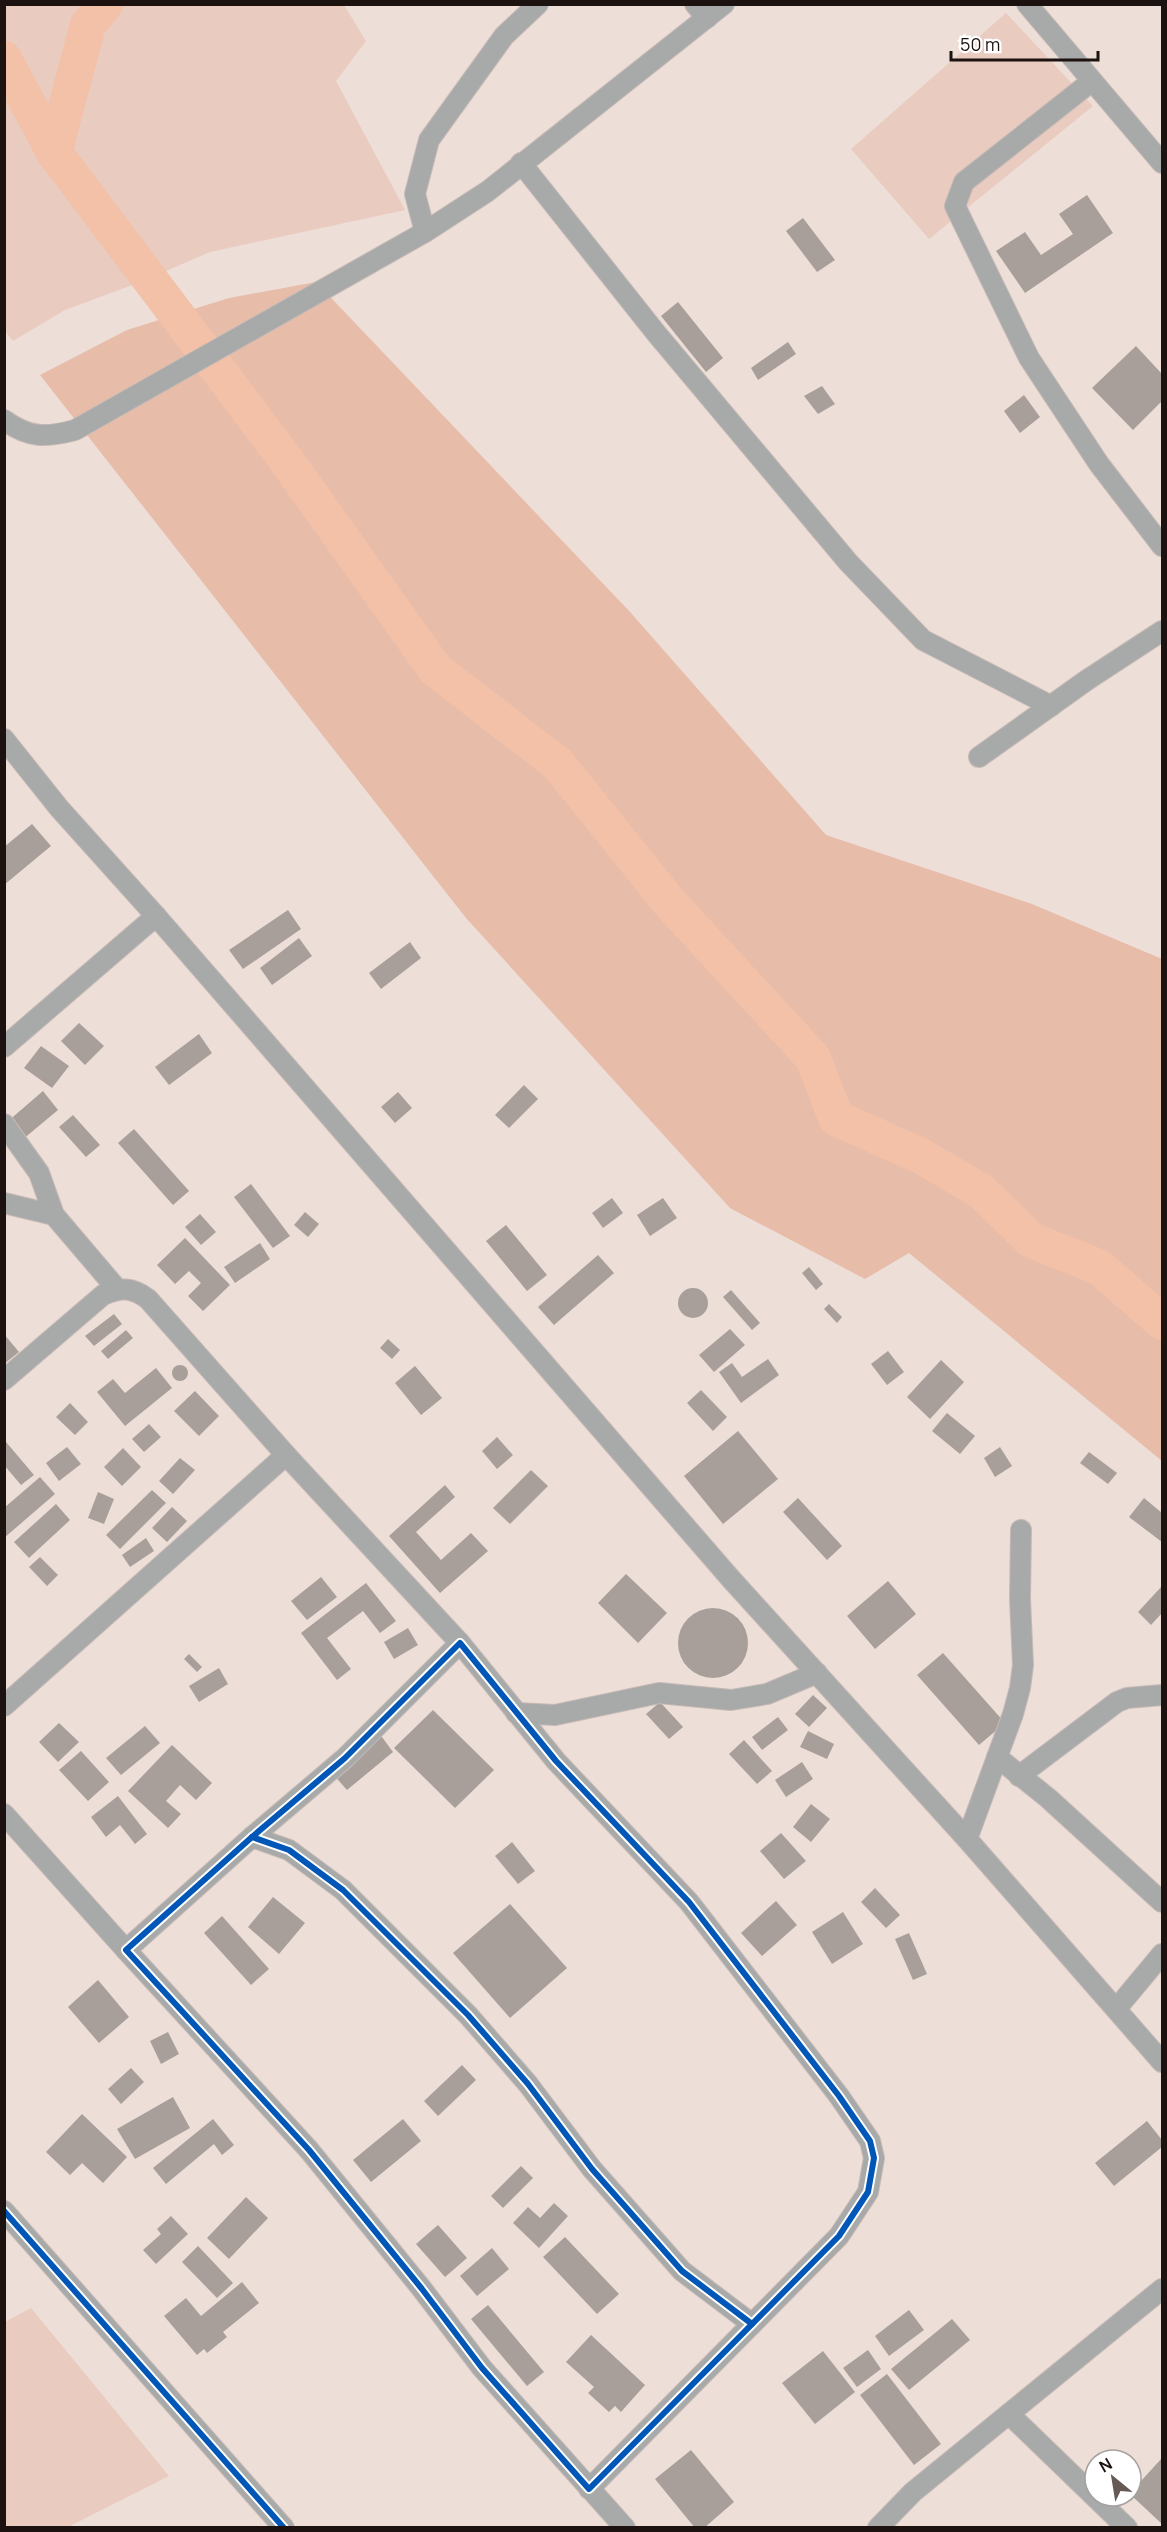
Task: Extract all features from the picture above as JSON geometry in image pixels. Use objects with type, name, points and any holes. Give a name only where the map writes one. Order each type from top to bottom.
[{"type":"street","points":[[425,232],[415,194],[429,140],[504,36],[538,4]]},
{"type":"street","points":[[4,420],[22,433],[54,436],[75,430],[425,232],[488,191],[701,11],[724,4]]},
{"type":"street","points":[[1027,4],[1162,163]]},
{"type":"street","points":[[1092,81],[964,182],[955,206],[1029,358],[1099,464],[1162,546]]},
{"type":"street","points":[[521,163],[656,333],[848,562],[923,640],[1051,706]]},
{"type":"street","points":[[979,757],[1162,631]]},
{"type":"street","points":[[4,740],[59,807],[731,1579],[967,1839],[1162,2062]]},
{"type":"street","points":[[4,1047],[156,916]]},
{"type":"street","points":[[4,1124],[39,1173],[54,1215],[117,1289]]},
{"type":"street","points":[[4,1203],[54,1215]]},
{"type":"street","points":[[4,1380],[103,1295],[117,1289],[138,1291],[148,1299],[286,1455],[460,1643],[556,1761],[689,1902],[839,2096],[870,2141],[874,2158],[868,2192],[839,2236],[589,2489]]},
{"type":"street","points":[[4,1706],[286,1455]]},
{"type":"street","points":[[967,1839],[1013,1714],[1023,1665],[1020,1599],[1021,1530]]},
{"type":"street","points":[[126,1950],[252,1837],[345,1758],[460,1643]]},
{"type":"street","points":[[516,1713],[555,1715],[659,1693],[690,1698],[730,1700],[767,1694],[817,1674]]},
{"type":"street","points":[[1019,1776],[1117,1702],[1127,1698],[1162,1695]]},
{"type":"street","points":[[997,1756],[1048,1798],[1162,1902]]},
{"type":"street","points":[[4,1814],[309,2150],[422,2289],[482,2368],[625,2528]]},
{"type":"street","points":[[252,1837],[289,1850],[343,1890],[468,2015],[528,2084],[592,2169],[681,2271],[752,2324]]},
{"type":"street","points":[[1117,2008],[1162,1954]]},
{"type":"street","points":[[4,2211],[285,2528]]},
{"type":"street","points":[[878,2528],[913,2492],[1162,2289]]},
{"type":"street","points":[[1010,2414],[1127,2528]]},
{"type":"shaded area","points":[[5,4],[344,5],[366,41],[336,81],[405,210],[210,252],[143,281],[65,310],[13,341],[4,330]]},
{"type":"shaded area","points":[[1006,13],[1093,106],[929,239],[851,149]]},
{"type":"shaded area","points":[[316,282],[631,613],[826,835],[1032,904],[1162,959],[1162,1461],[909,1253],[865,1279],[730,1208],[466,918],[40,375],[127,330],[229,298]]},
{"type":"shaded area","points":[[31,2308],[169,2476],[68,2527],[5,2527],[5,2322]]},
{"type":"building","points":[[1087,195],[1113,233],[1025,293],[996,251],[1025,232],[1041,255],[1073,234],[1059,214]]},
{"type":"building","points":[[803,218],[835,260],[817,272],[786,231]]},
{"type":"building","points":[[678,302],[723,358],[706,372],[661,316]]},
{"type":"building","points":[[788,342],[796,354],[758,380],[751,368]]},
{"type":"building","points":[[1136,346],[1162,374],[1162,401],[1133,430],[1092,388]]},
{"type":"building","points":[[822,386],[835,404],[818,414],[804,396]]},
{"type":"building","points":[[1024,395],[1040,417],[1020,433],[1004,411]]},
{"type":"building","points":[[32,824],[51,846],[4,885],[4,847]]},
{"type":"building","points":[[288,910],[301,929],[243,969],[229,950]]},
{"type":"building","points":[[299,938],[312,956],[272,985],[260,968]]},
{"type":"building","points":[[410,942],[421,958],[381,989],[369,973]]},
{"type":"building","points":[[79,1023],[104,1046],[85,1065],[61,1041]]},
{"type":"building","points":[[199,1034],[212,1053],[169,1085],[155,1067]]},
{"type":"building","points":[[41,1046],[69,1066],[52,1088],[24,1068]]},
{"type":"building","points":[[524,1085],[538,1099],[509,1128],[495,1115]]},
{"type":"building","points":[[43,1091],[58,1110],[22,1140],[7,1122]]},
{"type":"building","points":[[398,1092],[412,1108],[395,1123],[381,1107]]},
{"type":"building","points":[[73,1115],[100,1145],[86,1157],[59,1127]]},
{"type":"building","points":[[134,1129],[189,1191],[173,1205],[118,1143]]},
{"type":"building","points":[[251,1184],[290,1236],[273,1248],[234,1197]]},
{"type":"building","points":[[612,1198],[623,1213],[603,1228],[592,1213]]},
{"type":"building","points":[[663,1198],[677,1218],[650,1236],[637,1215]]},
{"type":"building","points":[[305,1212],[319,1224],[308,1237],[294,1225]]},
{"type":"building","points":[[200,1214],[216,1232],[201,1245],[185,1227]]},
{"type":"building","points":[[506,1225],[547,1275],[527,1291],[486,1241]]},
{"type":"building","points":[[185,1238],[230,1285],[203,1311],[188,1296],[201,1283],[189,1271],[175,1284],[157,1265]]},
{"type":"building","points":[[260,1243],[270,1259],[235,1283],[224,1267]]},
{"type":"building","points":[[598,1255],[614,1273],[554,1325],[538,1307]]},
{"type":"building","points":[[809,1267],[823,1284],[816,1290],[802,1273]]},
{"type":"building","points":[[693,1288],[699,1289],[707,1297],[707,1309],[699,1317],[693,1318],[687,1317],[679,1309],[678,1303],[679,1297],[687,1289]]},
{"type":"building","points":[[731,1290],[760,1323],[752,1330],[723,1297]]},
{"type":"building","points":[[829,1304],[842,1317],[837,1323],[824,1309]]},
{"type":"building","points":[[114,1314],[122,1324],[94,1346],[85,1336]]},
{"type":"building","points":[[730,1329],[745,1345],[714,1372],[699,1355]]},
{"type":"building","points":[[126,1330],[133,1338],[108,1359],[101,1351]]},
{"type":"building","points":[[4,1334],[19,1352],[4,1364]]},
{"type":"building","points":[[388,1339],[400,1350],[392,1359],[380,1348]]},
{"type":"building","points":[[888,1351],[904,1372],[887,1385],[871,1364]]},
{"type":"building","points":[[768,1359],[779,1375],[741,1403],[719,1372],[732,1363],[742,1377]]},
{"type":"building","points":[[941,1360],[964,1382],[930,1419],[907,1397]]},
{"type":"building","points":[[177,1365],[183,1365],[188,1373],[186,1379],[177,1381],[172,1376],[172,1370]]},
{"type":"building","points":[[415,1366],[442,1398],[421,1415],[395,1383]]},
{"type":"building","points":[[156,1368],[172,1388],[125,1426],[97,1392],[113,1379],[125,1393]]},
{"type":"building","points":[[701,1390],[727,1417],[713,1431],[687,1403]]},
{"type":"building","points":[[195,1391],[219,1416],[199,1436],[174,1411]]},
{"type":"building","points":[[70,1403],[88,1422],[75,1435],[56,1417]]},
{"type":"building","points":[[947,1413],[975,1436],[960,1454],[932,1431]]},
{"type":"building","points":[[149,1424],[161,1437],[144,1452],[132,1439]]},
{"type":"building","points":[[738,1431],[778,1479],[723,1524],[684,1476]]},
{"type":"building","points":[[497,1437],[513,1455],[497,1469],[482,1451]]},
{"type":"building","points":[[6,1442],[34,1475],[21,1485],[4,1465]]},
{"type":"building","points":[[67,1447],[81,1464],[59,1481],[46,1463]]},
{"type":"building","points":[[1000,1447],[1012,1466],[995,1477],[984,1458]]},
{"type":"building","points":[[123,1448],[141,1467],[122,1486],[104,1467]]},
{"type":"building","points":[[1089,1452],[1117,1473],[1108,1484],[1080,1463]]},
{"type":"building","points":[[180,1458],[195,1470],[173,1494],[159,1481]]},
{"type":"building","points":[[531,1470],[548,1486],[510,1524],[493,1508]]},
{"type":"building","points":[[40,1477],[55,1494],[4,1538],[4,1508]]},
{"type":"building","points":[[445,1485],[455,1497],[416,1532],[441,1560],[471,1533],[488,1551],[440,1593],[389,1536]]},
{"type":"building","points":[[152,1490],[166,1503],[120,1549],[106,1535]]},
{"type":"building","points":[[98,1492],[114,1499],[104,1524],[88,1518]]},
{"type":"building","points":[[798,1498],[842,1546],[827,1560],[783,1512]]},
{"type":"building","points":[[1144,1498],[1162,1513],[1162,1542],[1129,1517]]},
{"type":"building","points":[[56,1504],[70,1520],[29,1558],[14,1542]]},
{"type":"building","points":[[172,1507],[187,1521],[167,1542],[152,1528]]},
{"type":"building","points":[[146,1538],[154,1551],[130,1567],[122,1555]]},
{"type":"building","points":[[40,1557],[58,1575],[47,1586],[29,1567]]},
{"type":"building","points":[[626,1574],[667,1613],[638,1643],[598,1603]]},
{"type":"building","points":[[321,1577],[337,1597],[307,1620],[291,1601]]},
{"type":"building","points":[[888,1581],[916,1614],[875,1649],[847,1616]]},
{"type":"building","points":[[366,1583],[396,1621],[380,1633],[363,1611],[327,1638],[351,1669],[337,1680],[301,1633]]},
{"type":"building","points":[[1162,1586],[1162,1613],[1151,1625],[1138,1612]]},
{"type":"building","points":[[720,1608],[733,1614],[742,1623],[746,1629],[748,1643],[746,1657],[738,1668],[727,1676],[706,1678],[688,1668],[680,1657],[678,1636],[688,1618],[699,1610]]},
{"type":"building","points":[[408,1628],[418,1645],[394,1659],[384,1642]]},
{"type":"building","points":[[943,1653],[1005,1723],[979,1745],[917,1675]]},
{"type":"building","points":[[189,1654],[202,1667],[197,1672],[184,1659]]},
{"type":"building","points":[[219,1668],[228,1684],[199,1702],[189,1686]]},
{"type":"building","points":[[813,1695],[827,1708],[809,1727],[795,1714]]},
{"type":"building","points":[[660,1702],[683,1727],[669,1739],[646,1714]]},
{"type":"building","points":[[433,1710],[494,1770],[455,1808],[394,1748]]},
{"type":"building","points":[[778,1717],[788,1730],[762,1750],[752,1737]]},
{"type":"building","points":[[59,1723],[79,1742],[58,1762],[39,1742]]},
{"type":"building","points":[[145,1726],[160,1743],[121,1775],[106,1758]]},
{"type":"building","points":[[808,1731],[834,1744],[827,1759],[800,1747]]},
{"type":"building","points":[[379,1733],[393,1752],[347,1790],[332,1773]]},
{"type":"building","points":[[744,1740],[772,1771],[757,1784],[729,1754]]},
{"type":"building","points":[[172,1745],[212,1783],[196,1800],[180,1785],[166,1801],[181,1814],[168,1828],[128,1791]]},
{"type":"building","points":[[81,1751],[109,1782],[88,1801],[59,1770]]},
{"type":"building","points":[[802,1762],[813,1779],[786,1797],[775,1780]]},
{"type":"building","points":[[118,1796],[147,1834],[135,1844],[120,1825],[106,1837],[91,1817]]},
{"type":"building","points":[[811,1804],[830,1819],[811,1842],[793,1827]]},
{"type":"building","points":[[781,1833],[806,1861],[784,1879],[760,1851]]},
{"type":"building","points":[[512,1842],[535,1871],[518,1884],[495,1856]]},
{"type":"building","points":[[875,1888],[900,1915],[886,1928],[861,1902]]},
{"type":"building","points":[[273,1897],[305,1923],[279,1954],[248,1927]]},
{"type":"building","points":[[776,1901],[797,1925],[762,1956],[741,1933]]},
{"type":"building","points":[[510,1904],[567,1968],[510,2018],[453,1953]]},
{"type":"building","points":[[843,1912],[863,1944],[832,1964],[812,1932]]},
{"type":"building","points":[[222,1916],[269,1969],[251,1985],[204,1933]]},
{"type":"building","points":[[909,1933],[927,1974],[913,1980],[895,1939]]},
{"type":"building","points":[[98,1980],[129,2017],[99,2043],[68,2007]]},
{"type":"building","points":[[168,2032],[179,2054],[161,2064],[150,2041]]},
{"type":"building","points":[[462,2065],[476,2080],[438,2116],[424,2101]]},
{"type":"building","points":[[131,2068],[144,2082],[121,2104],[108,2089]]},
{"type":"building","points":[[173,2097],[190,2128],[135,2159],[117,2129]]},
{"type":"building","points":[[82,2114],[127,2157],[103,2183],[82,2163],[70,2175],[46,2152]]},
{"type":"building","points":[[213,2119],[234,2145],[222,2155],[214,2144],[166,2184],[153,2168]]},
{"type":"building","points":[[403,2119],[421,2141],[371,2182],[353,2160]]},
{"type":"building","points":[[1147,2121],[1162,2140],[1162,2147],[1114,2186],[1095,2163]]},
{"type":"building","points":[[521,2166],[533,2178],[503,2208],[491,2196]]},
{"type":"building","points":[[246,2197],[268,2218],[229,2259],[207,2238]]},
{"type":"building","points":[[554,2203],[568,2216],[539,2248],[513,2223],[528,2207],[540,2218]]},
{"type":"building","points":[[171,2216],[188,2234],[156,2264],[143,2250],[161,2234],[157,2229]]},
{"type":"building","points":[[438,2225],[467,2258],[445,2277],[416,2244]]},
{"type":"building","points":[[565,2237],[619,2294],[597,2314],[543,2257]]},
{"type":"building","points":[[198,2246],[233,2283],[217,2298],[182,2262]]},
{"type":"building","points":[[492,2248],[509,2269],[477,2296],[460,2276]]},
{"type":"building","points":[[242,2282],[259,2303],[223,2332],[227,2337],[207,2353],[204,2349],[197,2355],[164,2316],[186,2298],[201,2316]]},
{"type":"building","points":[[488,2305],[544,2372],[527,2386],[471,2319]]},
{"type":"building","points":[[909,2310],[924,2330],[889,2356],[875,2336]]},
{"type":"building","points":[[952,2319],[970,2340],[909,2390],[891,2369]]},
{"type":"building","points":[[591,2335],[645,2385],[621,2412],[615,2406],[609,2412],[588,2393],[594,2387],[566,2362]]},
{"type":"building","points":[[868,2350],[881,2369],[857,2387],[843,2368]]},
{"type":"building","points":[[823,2351],[855,2392],[815,2424],[782,2383]]},
{"type":"building","points":[[887,2374],[941,2444],[914,2465],[860,2395]]},
{"type":"building","points":[[691,2450],[734,2502],[704,2528],[695,2528],[655,2479]]},
{"type":"building","points":[[1162,2458],[1162,2524],[1143,2506],[1143,2479]]},
{"type":"waterway","points":[[54,152],[88,25],[105,4]]},
{"type":"waterway","points":[[4,59],[54,152],[286,460],[435,669],[558,764],[669,902],[813,1058],[836,1118],[921,1156],[981,1191],[1031,1240],[1099,1267],[1162,1322]]},
{"type":"cycle path","points":[[460,1643],[556,1761],[689,1902],[839,2096],[870,2141],[874,2158],[868,2192],[839,2236],[589,2489],[482,2368],[422,2289],[309,2150],[126,1950],[252,1837],[345,1758],[460,1643]]},
{"type":"cycle path","points":[[252,1837],[289,1850],[343,1890],[468,2015],[528,2084],[592,2169],[682,2271],[752,2324]]},
{"type":"cycle path","points":[[4,2211],[284,2528]]}]
